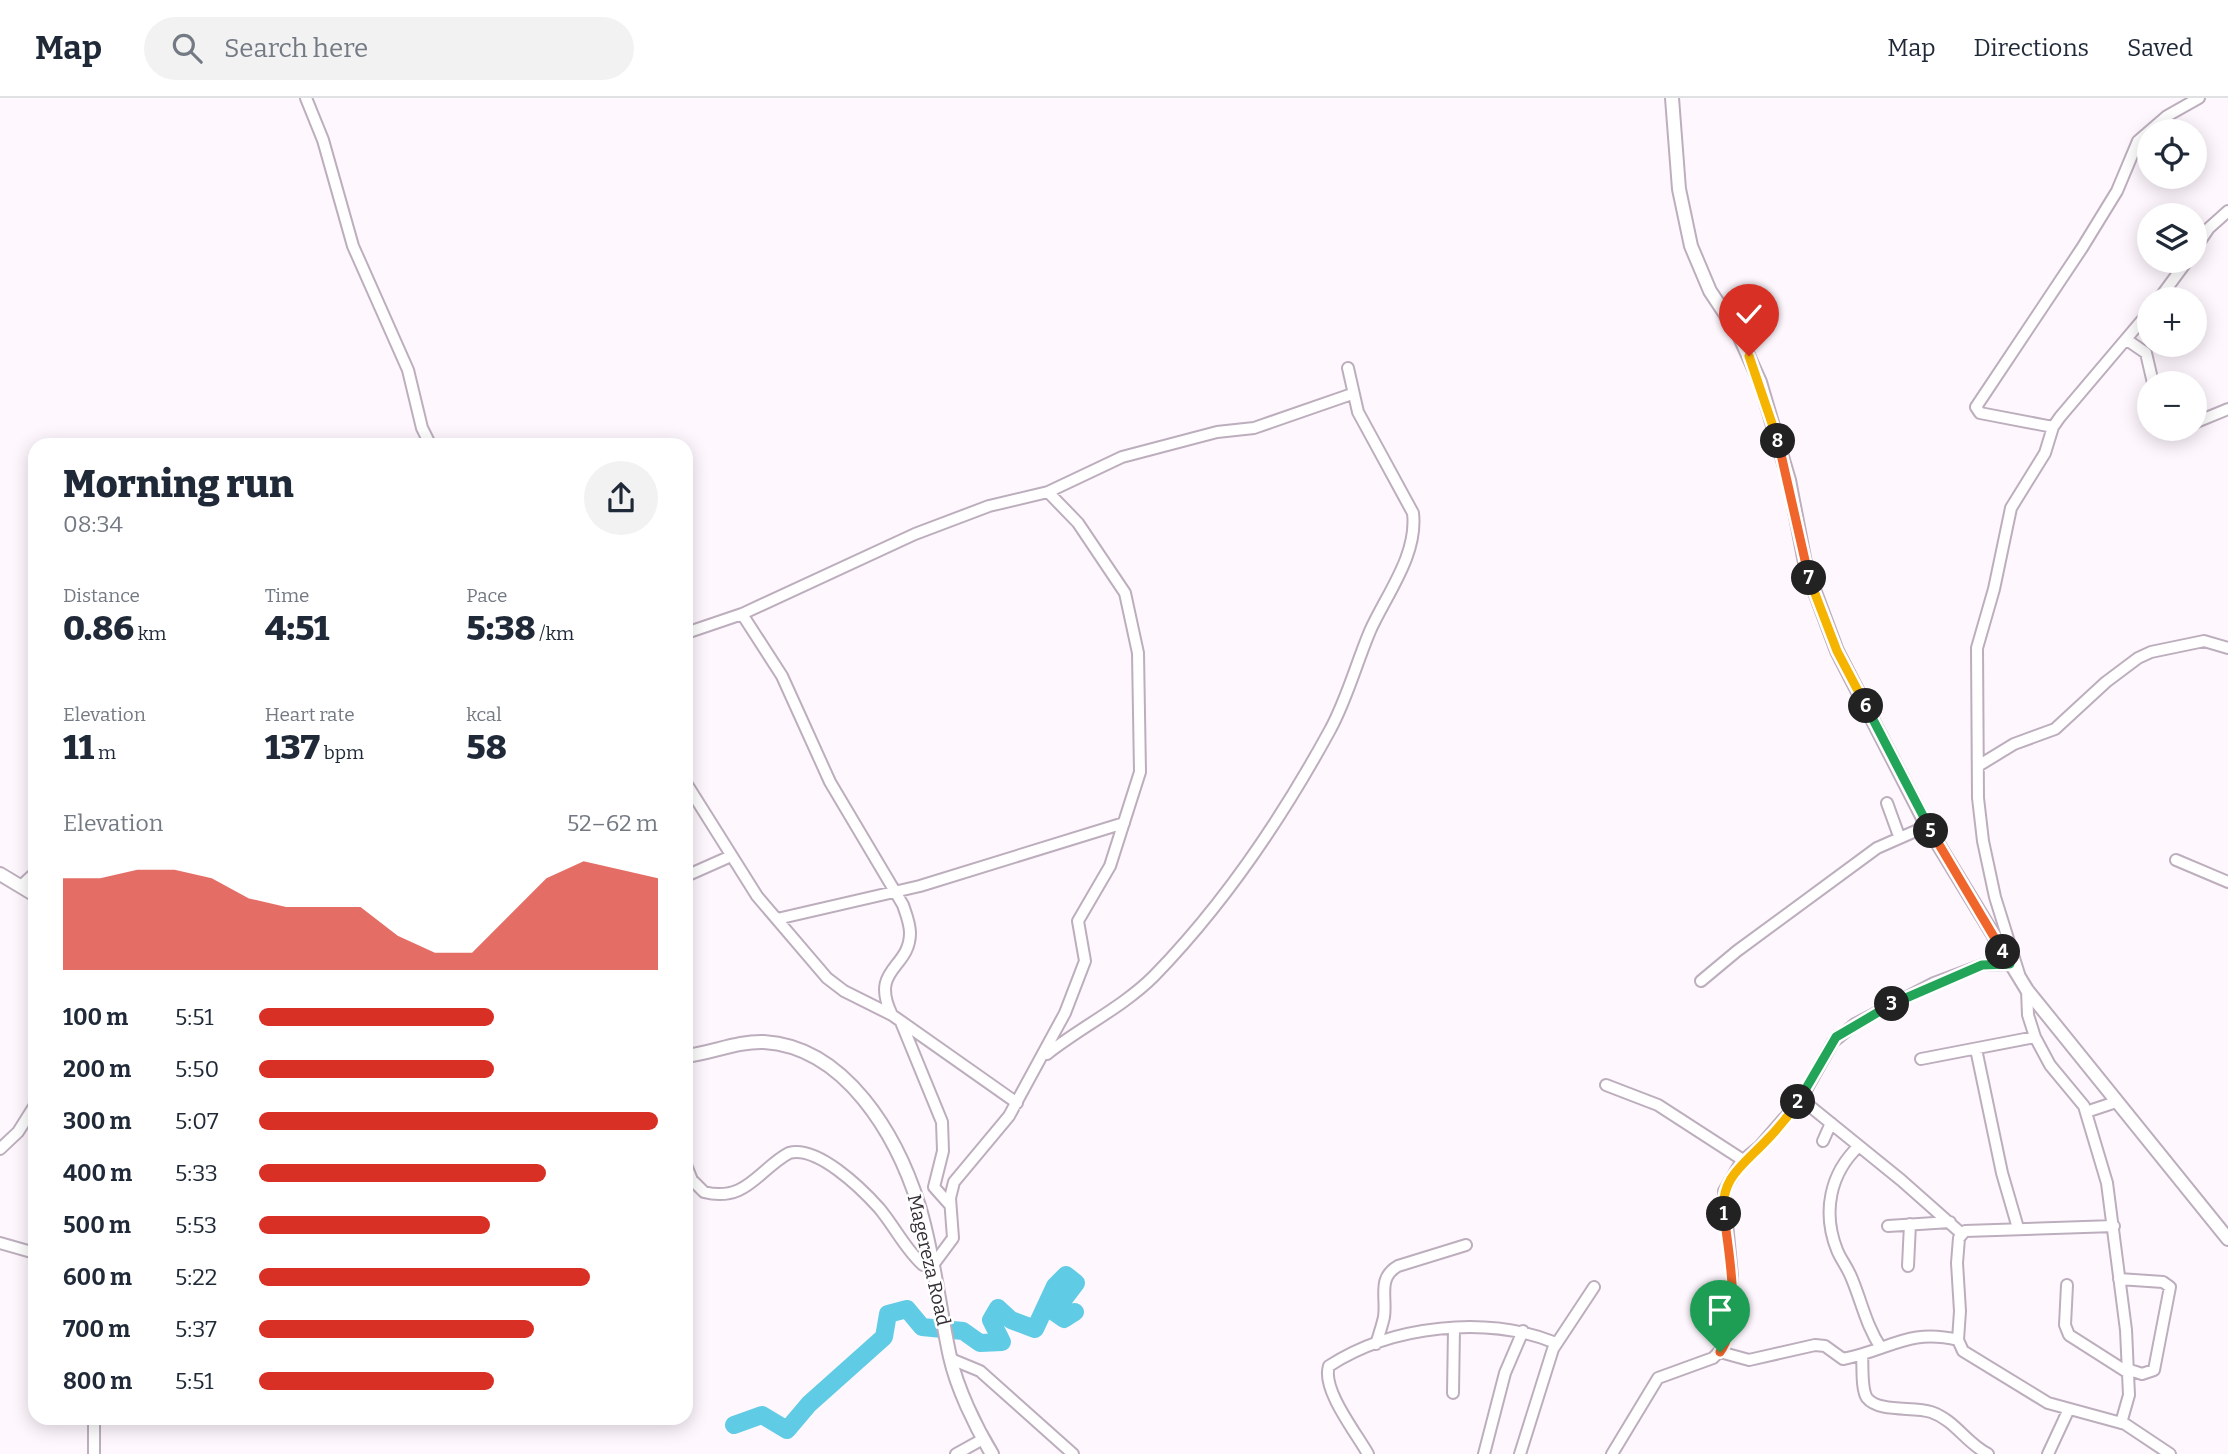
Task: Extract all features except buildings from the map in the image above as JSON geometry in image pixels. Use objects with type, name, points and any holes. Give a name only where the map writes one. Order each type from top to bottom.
[{"type":"street","points":[[306,98],[323,140],[353,246],[408,370],[422,428],[427,438]]},
{"type":"street","points":[[1672,98],[1679,189],[1691,246],[1710,291],[1738,333],[1760,382],[1789,480],[1806,568],[1837,651],[1927,826],[2023,984],[2228,1239]]},
{"type":"street","points":[[2053,428],[1980,413],[1976,407],[2117,191],[2138,141],[2167,116],[2199,98]]},
{"type":"street","points":[[2207,232],[2228,211]]},
{"type":"street","points":[[2121,1423],[2129,1395],[2126,1321],[2114,1226],[2102,1163],[2087,1112],[2075,1093],[2050,1065],[2035,1037],[2023,984],[1984,851],[1978,766],[1977,665],[1980,634],[1994,589],[2011,508],[2045,453],[2053,428],[2137,327]]},
{"type":"street","points":[[2127,340],[2146,353],[2150,371]]},
{"type":"street","points":[[1044,1055],[1133,994],[1154,976],[1237,878],[1331,728],[1371,628],[1396,582],[1414,524],[1405,493],[1358,412],[1348,368]]},
{"type":"street","points":[[693,631],[742,614],[915,534],[989,506],[1048,492],[1122,457],[1217,432],[1265,425],[1352,394]]},
{"type":"street","points":[[2207,418],[2228,409]]},
{"type":"street","points":[[693,1182],[704,1192],[729,1193],[754,1183],[789,1153],[813,1154],[826,1161],[878,1207],[920,1262],[933,1265],[954,1238],[950,1205],[951,1191],[958,1175],[1017,1104],[1044,1055],[1085,961],[1085,951],[1077,927],[1080,915],[1110,866],[1141,760],[1138,653],[1125,593],[1078,523],[1048,492]]},
{"type":"street","points":[[742,614],[782,676],[830,782],[898,892],[910,932],[908,944],[884,983],[885,999],[942,1122],[943,1150],[934,1186],[950,1205]]},
{"type":"street","points":[[1978,766],[2014,744],[2055,729],[2106,682],[2138,658],[2151,652],[2204,641],[2228,648]]},
{"type":"street","points":[[693,798],[777,919],[827,978],[844,991],[896,1018],[1017,1104]]},
{"type":"street","points":[[1887,803],[1899,836]]},
{"type":"street","points":[[777,919],[898,892],[1124,823]]},
{"type":"street","points":[[1701,981],[1790,911],[1899,836],[1927,826]]},
{"type":"street","points":[[693,873],[731,856]]},
{"type":"street","points":[[2176,860],[2228,882]]},
{"type":"street","points":[[0,874],[28,890]]},
{"type":"street","points":[[21,886],[28,880]]},
{"type":"street","points":[[1612,1454],[1658,1378],[1713,1358],[1720,1352],[1728,1331],[1732,1276],[1722,1198],[1729,1180],[1743,1160],[1771,1135],[1801,1099],[1833,1041],[1854,1024],[1956,974],[1982,965],[2010,964]]},
{"type":"street","points":[[1921,1059],[2035,1037]]},
{"type":"street","name":"Magereza Road","points":[[693,1055],[765,1042],[794,1049],[831,1067],[872,1111],[904,1169],[920,1209],[951,1359],[983,1439],[992,1454]]},
{"type":"street","points":[[1976,1049],[2002,1173],[2018,1228]]},
{"type":"street","points":[[1606,1085],[1658,1105],[1743,1160]]},
{"type":"street","points":[[1801,1099],[1962,1234]]},
{"type":"street","points":[[2087,1112],[2116,1102]]},
{"type":"street","points":[[0,1149],[18,1132],[28,1116]]},
{"type":"street","points":[[1823,1140],[1830,1123]]},
{"type":"street","points":[[1859,1146],[1836,1172],[1831,1220],[1837,1250],[1854,1282],[1868,1328],[1881,1348]]},
{"type":"street","points":[[1888,1226],[1950,1222]]},
{"type":"street","points":[[1908,1266],[1910,1224]]},
{"type":"street","points":[[1962,1234],[1973,1229],[2114,1226]]},
{"type":"street","points":[[1962,1234],[1956,1263],[1960,1311],[1958,1340],[1963,1351],[1977,1362],[2005,1374],[2048,1403],[2121,1423],[2170,1454]]},
{"type":"street","points":[[0,1243],[28,1251]]},
{"type":"street","points":[[1376,1344],[1384,1316],[1383,1286],[1388,1273],[1398,1266],[1466,1245]]},
{"type":"street","points":[[2067,1285],[2065,1325],[2069,1335],[2127,1371],[2149,1374],[2154,1370],[2170,1287],[2163,1282],[2119,1279]]},
{"type":"street","points":[[1520,1454],[1556,1343],[1594,1287]]},
{"type":"street","points":[[1453,1393],[1454,1328]]},
{"type":"street","points":[[1368,1454],[1341,1412],[1327,1371],[1329,1366],[1340,1359],[1376,1344],[1454,1328],[1523,1331],[1556,1343]]},
{"type":"street","points":[[1484,1454],[1507,1366],[1523,1331]]},
{"type":"street","points":[[1720,1352],[1749,1360],[1815,1345],[1825,1346],[1843,1359],[1921,1335],[1958,1340]]},
{"type":"street","points":[[1862,1354],[1865,1393],[1873,1403],[1935,1413],[1955,1425],[1972,1444],[1988,1454]]},
{"type":"street","points":[[951,1359],[980,1371],[1073,1454]]},
{"type":"street","points":[[2048,1454],[2068,1410]]},
{"type":"street","points":[[94,1425],[94,1454]]},
{"type":"street","points":[[956,1454],[983,1439]]},
{"type":"waterway","points":[[734,1425],[762,1415],[787,1430],[809,1404],[884,1337],[888,1314],[907,1309],[922,1327],[963,1331],[980,1343],[1002,1342],[991,1320],[998,1308],[1011,1320],[1035,1329],[1055,1286],[1066,1275],[1076,1283],[1054,1312],[1064,1319],[1075,1312]]},
{"type":"route","points":[[1720,1352],[1728,1331],[1732,1276],[1722,1198],[1729,1180],[1741,1162],[1789,1115],[1801,1099],[1833,1041],[1842,1032],[1902,998],[1956,974],[1982,965],[2010,964],[1927,826],[1837,651],[1806,568],[1789,480],[1769,409],[1749,356]]}]
